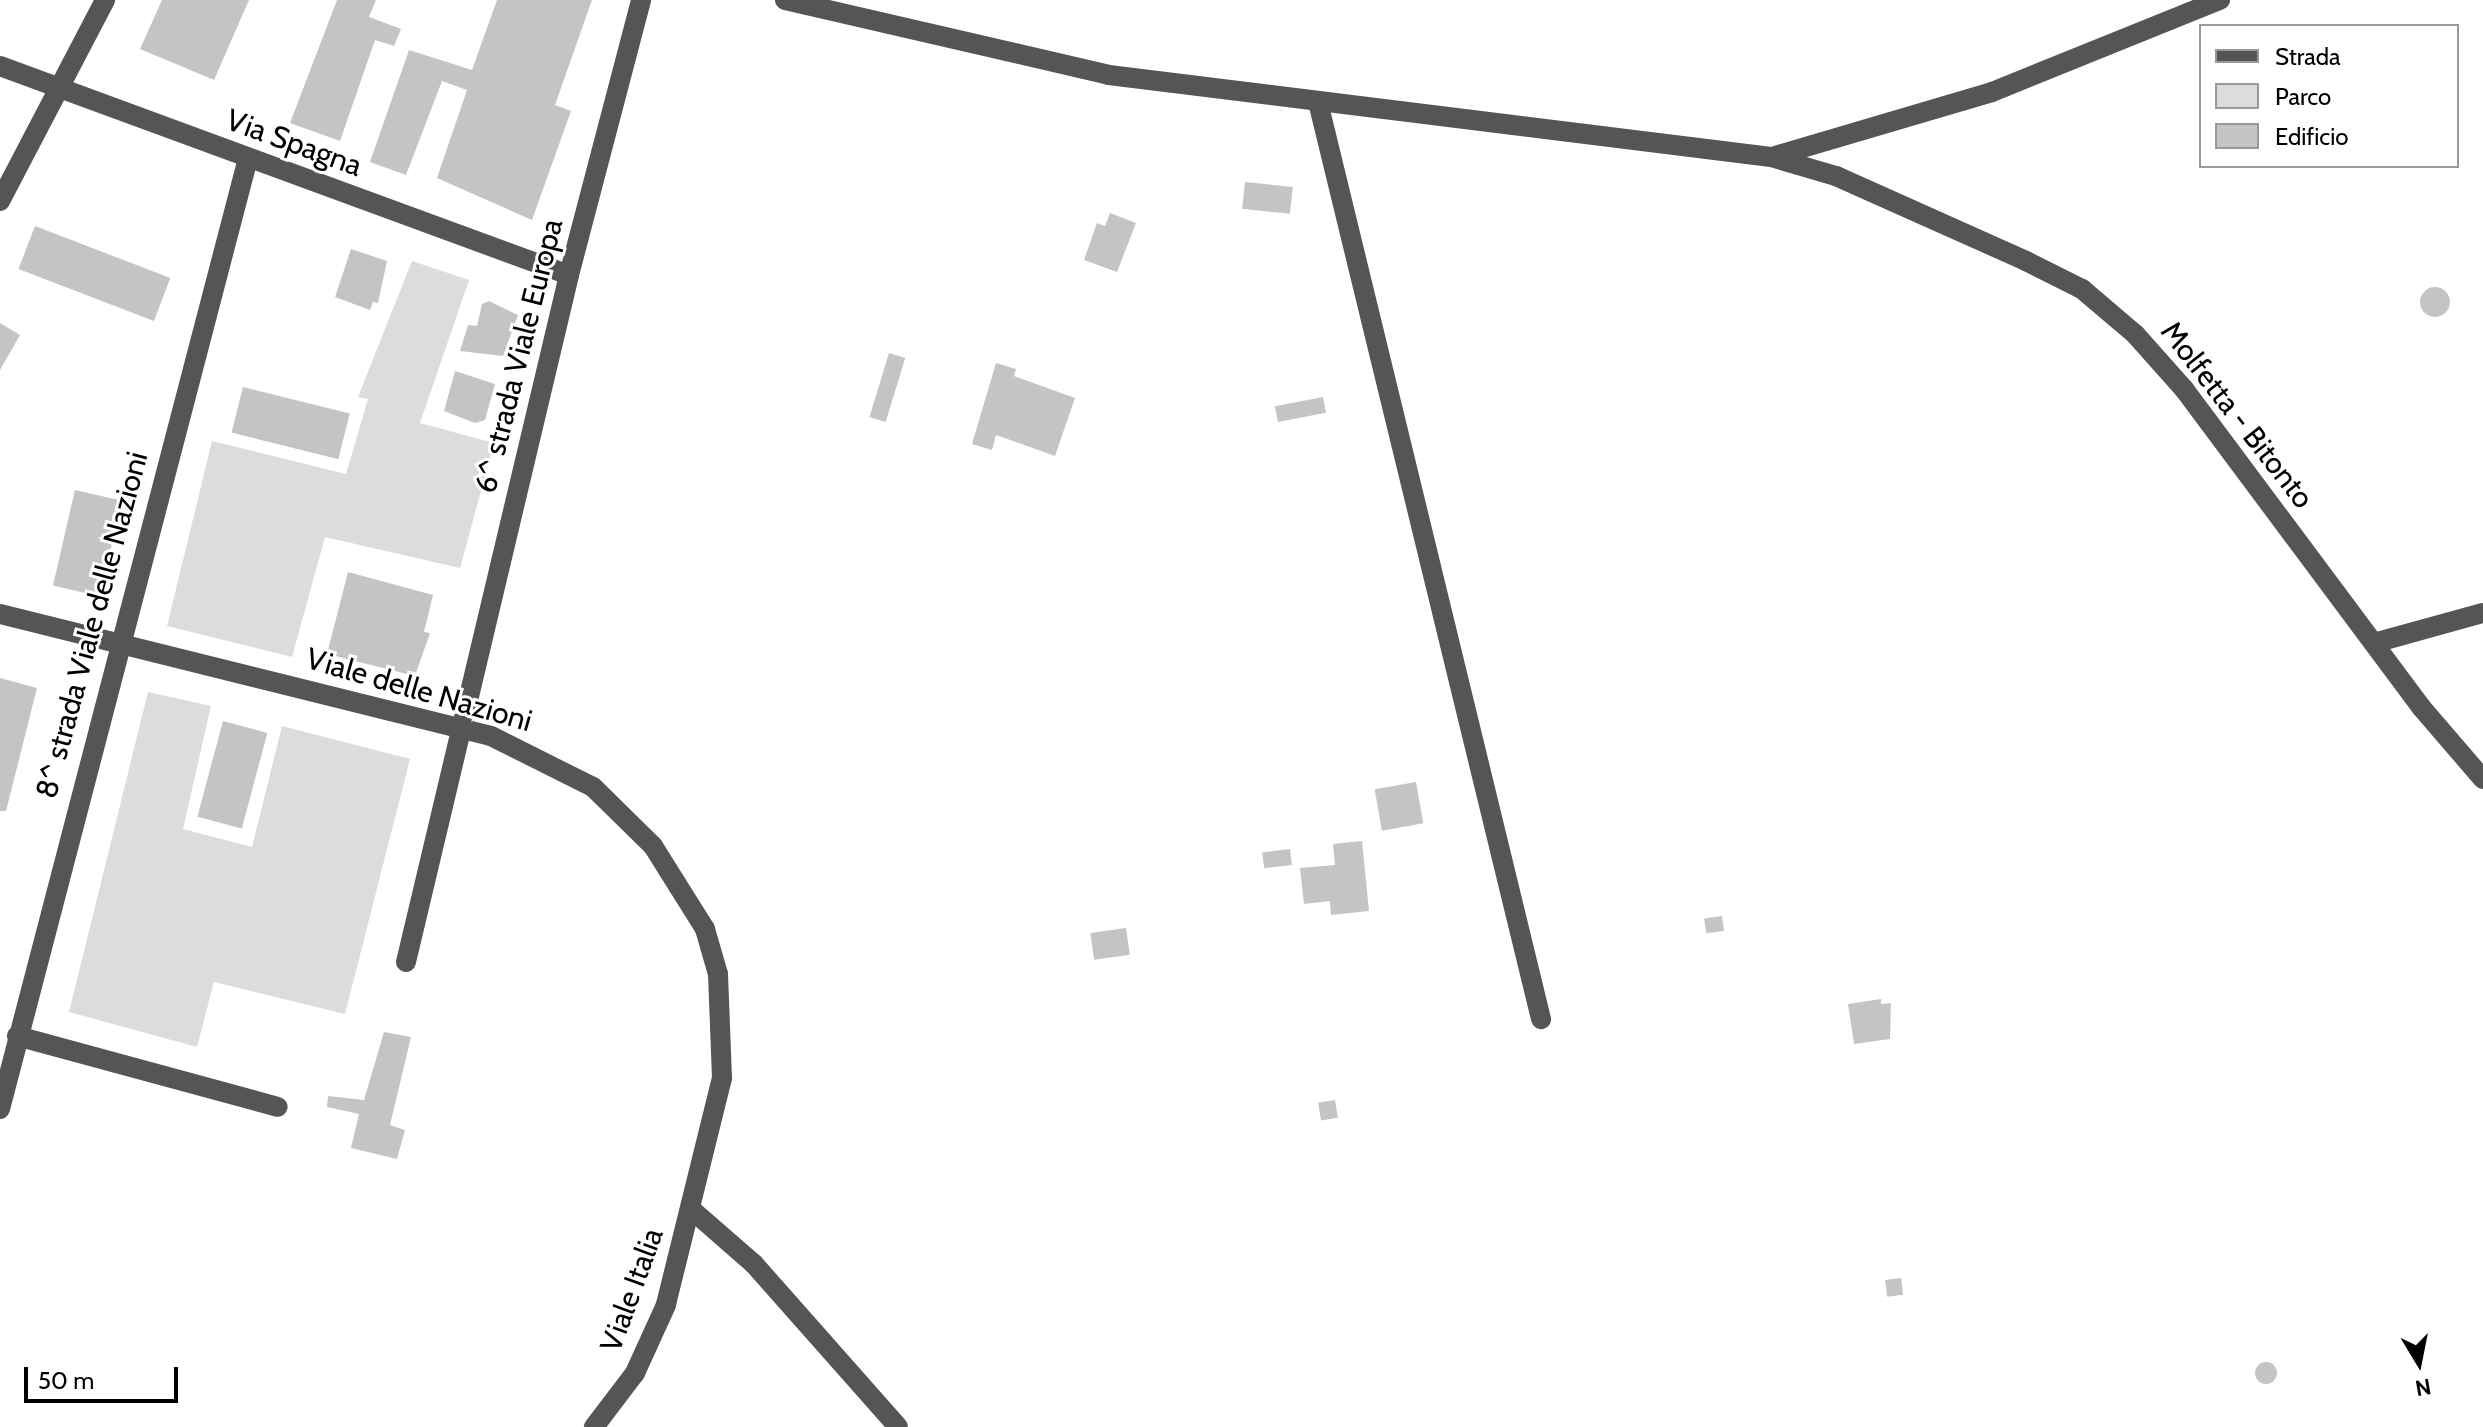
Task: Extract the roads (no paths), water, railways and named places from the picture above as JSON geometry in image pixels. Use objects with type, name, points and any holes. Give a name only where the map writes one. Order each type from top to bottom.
[{"type":"street","points":[[0,201],[105,0]]},
{"type":"street","name":"6^ strada Viale Europa","points":[[406,962],[569,275],[641,0]]},
{"type":"street","points":[[785,0],[1109,75],[1771,157],[1992,92],[2220,0]]},
{"type":"street","name":"Via Spagna","points":[[0,66],[569,275]]},
{"type":"street","points":[[1318,102],[1541,1019]]},
{"type":"street","name":"Molfetta - Bitonto","points":[[1771,157],[1836,176],[2082,289],[2135,334],[2184,389],[2374,643],[2483,779]]},
{"type":"street","name":"8^ strada Viale delle Nazioni","points":[[0,1109],[118,642],[248,158]]},
{"type":"street","points":[[2374,643],[2483,613]]},
{"type":"street","name":"Viale delle Nazioni","points":[[0,614],[461,728],[545,759],[593,787],[653,846],[705,929],[720,989],[722,1078],[692,1210]]},
{"type":"street","points":[[17,1036],[278,1107]]},
{"type":"street","points":[[692,1210],[754,1264],[898,1427]]},
{"type":"street","name":"Viale Italia","points":[[594,1427],[635,1373],[655,1333],[692,1210]]}]
